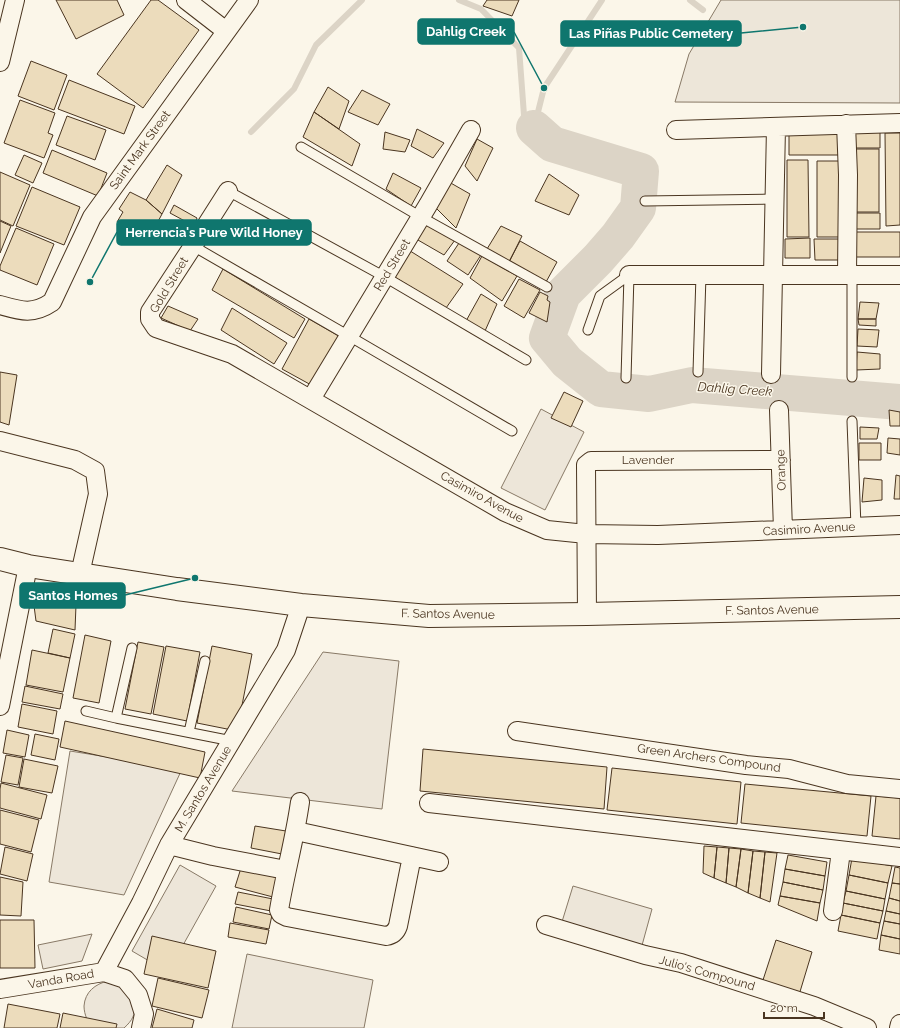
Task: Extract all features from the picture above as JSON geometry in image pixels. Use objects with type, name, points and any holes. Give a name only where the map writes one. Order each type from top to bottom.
[{"type":"street","points":[[0,62],[15,0]]},
{"type":"street","points":[[186,0],[226,31]]},
{"type":"street","name":"Saint Mark Street","points":[[0,305],[20,311],[33,311],[52,302],[92,217],[249,0]]},
{"type":"street","points":[[676,130],[900,123]]},
{"type":"street","points":[[846,124],[849,275]]},
{"type":"street","points":[[771,374],[776,127]]},
{"type":"street","name":"Red Street","points":[[311,399],[421,217],[471,130]]},
{"type":"street","name":"Gold Street","points":[[150,320],[150,312],[228,190]]},
{"type":"street","points":[[629,275],[900,275]]},
{"type":"street","name":"Casimiro Avenue","points":[[150,320],[156,328],[232,354],[505,512],[547,530],[586,534],[658,535],[900,525]]},
{"type":"street","name":"Orange","points":[[779,410],[784,530]]},
{"type":"street","points":[[0,441],[75,460],[95,471],[98,494],[80,574]]},
{"type":"street","name":"Lavender","points":[[586,534],[586,465],[591,461],[781,460]]},
{"type":"street","points":[[586,534],[587,614]]},
{"type":"street","name":"F. Santos Avenue","points":[[0,559],[28,566],[177,589],[301,605],[429,616],[900,607]]},
{"type":"street","points":[[0,706],[4,667],[28,566]]},
{"type":"street","name":"M. Santos Avenue","points":[[104,972],[141,903],[169,845],[286,650],[301,605]]},
{"type":"street","name":"Green Archers Compound","points":[[517,732],[746,765],[789,769],[847,784],[900,789]]},
{"type":"street","points":[[300,802],[296,832],[286,870],[279,910],[281,914],[287,917],[386,936],[393,934],[398,926],[412,856]]},
{"type":"street","points":[[429,803],[900,857]]},
{"type":"street","points":[[296,832],[439,862]]},
{"type":"street","points":[[169,845],[213,856],[286,870]]},
{"type":"street","points":[[833,911],[841,851]]},
{"type":"street","name":"Julio's Compound","points":[[546,925],[644,955],[681,963],[814,1006],[867,1028]]},
{"type":"street","name":"Vanda Road","points":[[0,989],[104,972],[125,979],[138,995],[144,1014],[141,1028]]},
{"type":"street","points":[[899,1028],[900,1024]]},
{"type":"lane","points":[[301,147],[421,217],[547,287]]},
{"type":"lane","points":[[228,190],[385,277],[526,360]]},
{"type":"lane","points":[[645,201],[774,199]]},
{"type":"lane","points":[[193,246],[512,431]]},
{"type":"lane","points":[[588,330],[600,296],[629,275]]},
{"type":"lane","points":[[626,378],[629,275]]},
{"type":"lane","points":[[698,372],[701,275]]},
{"type":"lane","points":[[849,275],[852,377]]},
{"type":"lane","points":[[852,421],[856,527]]},
{"type":"lane","points":[[116,718],[132,648]]},
{"type":"lane","points":[[189,732],[205,660]]},
{"type":"lane","points":[[86,711],[232,741]]},
{"type":"shaded area","points":[[721,0],[900,0],[900,103],[675,102],[689,54]]},
{"type":"shaded area","points":[[541,409],[584,432],[545,510],[501,488]]},
{"type":"shaded area","points":[[323,652],[399,661],[382,809],[232,791]]},
{"type":"shaded area","points":[[70,751],[182,769],[124,895],[49,882]]},
{"type":"shaded area","points":[[180,865],[216,886],[168,972],[132,951]]},
{"type":"shaded area","points":[[573,886],[652,909],[641,949],[561,925]]},
{"type":"shaded area","points":[[92,934],[82,961],[43,969],[38,945]]},
{"type":"shaded area","points":[[247,954],[373,980],[364,1028],[232,1028]]},
{"type":"shaded area","points":[[108,981],[124,986],[133,1003],[133,1017],[124,1028],[96,1028],[88,1020],[84,1011],[86,997],[92,989],[99,984]]},
{"type":"building","points":[[56,0],[117,0],[124,15],[76,39]]},
{"type":"building","points":[[151,0],[158,0],[199,30],[143,108],[97,74]]},
{"type":"building","points":[[487,0],[519,0],[512,16],[483,6]]},
{"type":"building","points":[[31,61],[67,75],[54,110],[18,96]]},
{"type":"building","points":[[69,80],[135,106],[124,134],[58,109]]},
{"type":"building","points":[[328,87],[349,101],[339,129],[314,112]]},
{"type":"building","points":[[362,90],[390,104],[378,125],[348,112]]},
{"type":"building","points":[[20,100],[55,113],[48,133],[53,135],[44,158],[4,143]]},
{"type":"building","points":[[314,112],[360,144],[352,166],[303,137]]},
{"type":"building","points":[[67,116],[106,130],[95,160],[56,145]]},
{"type":"building","points":[[789,128],[839,128],[839,155],[789,155]]},
{"type":"building","points":[[853,128],[880,128],[880,148],[853,148]]},
{"type":"building","points":[[417,129],[444,143],[433,158],[411,146]]},
{"type":"building","points":[[385,132],[410,140],[405,152],[383,149]]},
{"type":"building","points":[[885,133],[900,133],[900,225],[886,226]]},
{"type":"building","points":[[477,139],[493,148],[477,181],[465,166]]},
{"type":"building","points":[[854,149],[879,149],[879,212],[854,212]]},
{"type":"building","points":[[52,150],[107,173],[98,196],[43,173]]},
{"type":"building","points":[[24,155],[42,163],[33,183],[15,175]]},
{"type":"building","points":[[787,160],[808,160],[809,237],[787,237]]},
{"type":"building","points":[[817,161],[841,161],[842,237],[817,237]]},
{"type":"building","points":[[167,165],[182,175],[162,214],[146,200]]},
{"type":"building","points":[[0,172],[30,185],[13,226],[0,220]]},
{"type":"building","points":[[393,173],[421,188],[411,206],[386,189]]},
{"type":"building","points":[[549,174],[579,195],[569,215],[535,201]]},
{"type":"building","points":[[449,182],[470,194],[456,228],[435,207]]},
{"type":"building","points":[[32,187],[80,207],[64,245],[16,226]]},
{"type":"building","points":[[130,192],[146,200],[162,214],[146,244],[117,222],[123,212],[119,209]]},
{"type":"building","points":[[174,205],[197,218],[194,226],[170,213]]},
{"type":"building","points":[[854,213],[880,213],[880,229],[854,229]]},
{"type":"building","points":[[0,221],[11,226],[0,253]]},
{"type":"building","points":[[421,221],[455,240],[444,255],[411,236]]},
{"type":"building","points":[[501,226],[522,236],[509,262],[487,249]]},
{"type":"building","points":[[16,228],[54,244],[37,285],[0,270],[0,266]]},
{"type":"building","points":[[852,232],[900,232],[900,257],[852,257]]},
{"type":"building","points":[[810,238],[810,258],[785,258],[785,239]]},
{"type":"building","points":[[814,239],[842,239],[842,260],[815,260]]},
{"type":"building","points":[[520,241],[557,262],[546,282],[509,262]]},
{"type":"building","points":[[459,243],[481,255],[468,275],[447,261]]},
{"type":"building","points":[[407,249],[463,284],[446,308],[391,275]]},
{"type":"building","points":[[482,256],[517,276],[502,301],[470,278]]},
{"type":"building","points":[[223,269],[305,319],[294,338],[212,290]]},
{"type":"building","points":[[519,279],[540,290],[524,318],[504,306]]},
{"type":"building","points":[[540,292],[548,296],[547,300],[550,302],[547,322],[529,313]]},
{"type":"building","points":[[481,294],[497,304],[485,331],[466,321]]},
{"type":"building","points":[[860,302],[879,303],[876,319],[858,319]]},
{"type":"building","points":[[168,306],[198,319],[190,331],[161,318]]},
{"type":"building","points":[[232,308],[287,343],[274,364],[221,330]]},
{"type":"building","points":[[309,319],[342,338],[313,386],[282,369]]},
{"type":"building","points":[[858,319],[876,319],[876,326],[859,325]]},
{"type":"building","points":[[858,329],[879,330],[877,347],[857,346]]},
{"type":"building","points":[[857,352],[880,354],[880,369],[856,370]]},
{"type":"building","points":[[0,372],[17,375],[9,425],[0,422]]},
{"type":"building","points":[[564,392],[583,401],[571,427],[551,418]]},
{"type":"building","points":[[889,410],[900,412],[900,426],[890,426]]},
{"type":"building","points":[[860,427],[879,428],[877,439],[860,439]]},
{"type":"building","points":[[888,438],[900,439],[900,455],[887,453]]},
{"type":"building","points":[[859,443],[881,443],[881,460],[859,460]]},
{"type":"building","points":[[896,475],[900,476],[900,499],[894,499]]},
{"type":"building","points":[[864,478],[882,480],[882,500],[862,502]]},
{"type":"building","points":[[33,598],[76,605],[75,630],[36,621]]},
{"type":"building","points":[[53,629],[75,634],[70,658],[48,653]]},
{"type":"building","points":[[85,635],[111,641],[99,703],[73,698]]},
{"type":"building","points":[[138,642],[164,647],[151,714],[125,709]]},
{"type":"building","points":[[166,646],[200,652],[187,721],[153,714]]},
{"type":"building","points":[[212,646],[252,654],[237,731],[197,723]]},
{"type":"building","points":[[32,650],[70,658],[63,692],[26,685]]},
{"type":"building","points":[[25,686],[63,694],[60,709],[22,702]]},
{"type":"building","points":[[22,704],[57,711],[53,734],[18,727]]},
{"type":"building","points":[[65,721],[205,752],[200,778],[60,747]]},
{"type":"building","points":[[7,730],[29,735],[25,757],[3,753]]},
{"type":"building","points":[[35,734],[59,739],[55,760],[31,755]]},
{"type":"building","points":[[423,749],[607,767],[604,809],[420,791]]},
{"type":"building","points":[[6,755],[23,758],[18,785],[1,782]]},
{"type":"building","points":[[24,759],[58,766],[52,793],[19,787]]},
{"type":"building","points":[[612,768],[741,782],[737,824],[607,810]]},
{"type":"building","points":[[1,783],[47,795],[41,819],[0,808]]},
{"type":"building","points":[[745,784],[871,796],[867,836],[741,823]]},
{"type":"building","points":[[876,796],[900,798],[900,839],[872,836]]},
{"type":"building","points":[[0,810],[39,820],[31,852],[0,844]]},
{"type":"building","points":[[255,826],[286,831],[282,854],[251,848]]},
{"type":"building","points":[[704,846],[717,847],[714,878],[703,873]]},
{"type":"building","points":[[5,847],[33,854],[27,881],[0,874]]},
{"type":"building","points":[[717,847],[729,848],[726,883],[714,878]]},
{"type":"building","points":[[729,848],[741,849],[736,887],[726,883]]},
{"type":"building","points":[[741,849],[753,851],[748,893],[736,887]]},
{"type":"building","points":[[753,851],[765,852],[760,898],[748,893]]},
{"type":"building","points":[[765,852],[777,853],[770,902],[760,898]]},
{"type":"building","points":[[788,855],[827,862],[825,876],[785,869]]},
{"type":"building","points":[[852,858],[892,866],[888,883],[849,875]]},
{"type":"building","points":[[895,867],[900,868],[900,884],[892,883]]},
{"type":"building","points":[[241,868],[278,878],[273,897],[235,887]]},
{"type":"building","points":[[785,869],[825,876],[823,890],[783,882]]},
{"type":"building","points":[[849,875],[888,883],[885,899],[846,891]]},
{"type":"building","points":[[0,877],[23,882],[21,916],[0,915]]},
{"type":"building","points":[[783,882],[823,890],[820,903],[780,896]]},
{"type":"building","points":[[892,883],[900,884],[900,901],[889,898]]},
{"type":"building","points":[[846,891],[885,899],[883,911],[843,903]]},
{"type":"building","points":[[238,892],[273,899],[271,911],[235,904]]},
{"type":"building","points":[[780,896],[820,903],[817,921],[778,905]]},
{"type":"building","points":[[889,898],[900,901],[900,914],[886,911]]},
{"type":"building","points":[[843,903],[883,911],[880,923],[841,915]]},
{"type":"building","points":[[236,907],[272,915],[269,929],[233,922]]},
{"type":"building","points":[[886,911],[900,914],[900,924],[884,921]]},
{"type":"building","points":[[841,915],[880,923],[877,939],[838,931]]},
{"type":"building","points":[[0,920],[34,920],[35,968],[0,968]]},
{"type":"building","points":[[884,921],[900,924],[900,939],[881,935]]},
{"type":"building","points":[[230,923],[269,930],[266,944],[228,937]]},
{"type":"building","points":[[881,935],[900,939],[900,954],[879,950]]},
{"type":"building","points":[[152,936],[216,951],[208,988],[144,974]]},
{"type":"building","points":[[776,940],[812,952],[799,995],[763,980]]},
{"type":"building","points":[[158,978],[209,990],[202,1018],[152,1006]]},
{"type":"building","points":[[8,1004],[60,1014],[57,1028],[4,1028]]},
{"type":"building","points":[[157,1009],[194,1020],[192,1028],[152,1028]]},
{"type":"building","points":[[63,1013],[117,1024],[116,1028],[60,1028]]},
{"type":"waterway","name":"Dahlig Creek","points":[[251,132],[294,89],[316,45],[362,0]]},
{"type":"waterway","name":"Dahlig Creek","points":[[459,0],[481,9],[519,48],[524,115],[534,128]]},
{"type":"waterway","name":"Dahlig Creek","points":[[534,128],[544,88],[602,0]]},
{"type":"waterway","points":[[690,0],[703,10]]},
{"type":"waterway","name":"Dahlig Creek","points":[[534,128],[552,144],[641,171],[638,208],[618,236],[598,259],[563,294],[547,338],[567,362],[601,389],[649,394],[692,385],[900,402]]},
{"type":"place","name":"Las Piñas Public Cemetery","points":[[803,27]]},
{"type":"place","name":"Dahlig Creek","points":[[544,88]]},
{"type":"place","name":"Herrencia's Pure Wild Honey","points":[[90,282]]},
{"type":"place","name":"Santos Homes","points":[[195,578]]}]
